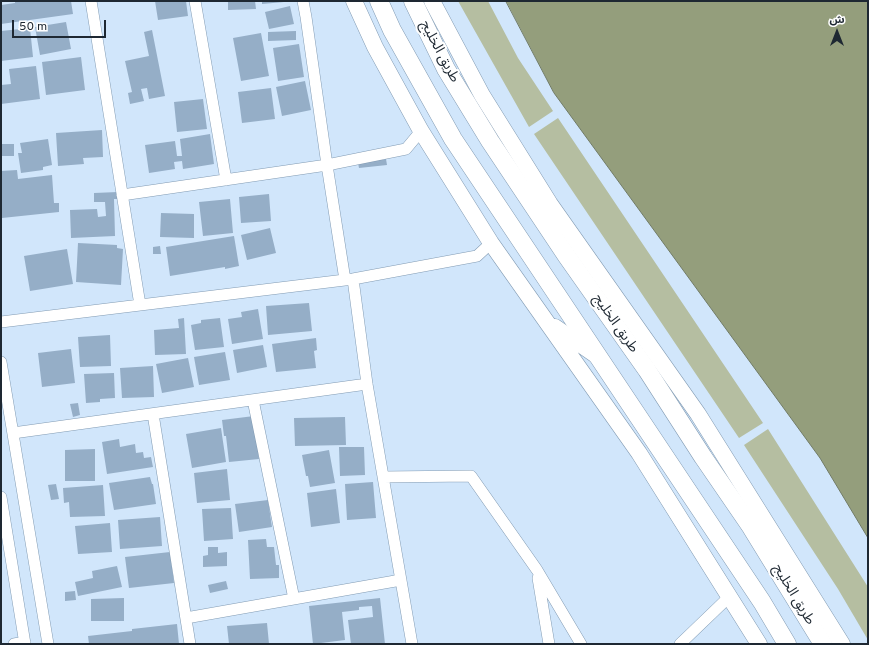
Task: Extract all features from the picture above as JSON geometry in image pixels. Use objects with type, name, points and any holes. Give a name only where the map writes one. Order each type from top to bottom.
[{"type":"main road","points":[[354,1],[375,47],[421,131],[491,243],[639,453],[760,644]]},
{"type":"main road","points":[[379,1],[392,30],[453,139],[762,602],[787,644]]},
{"type":"main road","name":"طريق الخليج","points":[[413,1],[446,69],[490,141],[751,527],[823,644]]},
{"type":"main road","points":[[432,1],[482,95],[550,204],[698,414],[842,644]]},
{"type":"main road","points":[[547,322],[599,358]]},
{"type":"street","points":[[91,1],[140,305]]},
{"type":"street","points":[[196,1],[226,180]]},
{"type":"street","points":[[303,1],[327,165],[349,280],[412,644]]},
{"type":"street","points":[[122,195],[327,165],[406,149],[421,131]]},
{"type":"street","points":[[1,322],[349,280],[477,256],[491,243]]},
{"type":"street","points":[[1,362],[48,644]]},
{"type":"street","points":[[13,433],[367,384]]},
{"type":"street","points":[[253,400],[294,599]]},
{"type":"street","points":[[153,414],[190,644]]},
{"type":"street","points":[[383,477],[471,476],[537,570],[581,644]]},
{"type":"street","points":[[1,497],[21,643]]},
{"type":"street","points":[[537,570],[549,644]]},
{"type":"street","points":[[186,618],[401,580]]},
{"type":"street","points":[[680,644],[730,596]]},
{"type":"shaded area","points":[[458,1],[488,1],[518,58],[553,111],[529,127]]},
{"type":"shaded area","points":[[506,1],[868,1],[868,538],[820,458],[554,93]]},
{"type":"shaded area","points":[[558,118],[763,423],[739,438],[534,134]]},
{"type":"shaded area","points":[[768,429],[868,587],[868,640],[838,589],[744,445]]},
{"type":"building","points":[[15,1],[71,1],[73,14],[1,24],[1,5],[15,3]]},
{"type":"building","points":[[155,1],[186,1],[188,16],[158,20]]},
{"type":"building","points":[[228,1],[255,1],[256,9],[228,10]]},
{"type":"building","points":[[262,1],[284,1],[284,2],[262,4]]},
{"type":"building","points":[[290,6],[294,24],[269,29],[265,12]]},
{"type":"building","points":[[66,22],[71,49],[40,55],[35,27]]},
{"type":"building","points":[[30,28],[33,57],[1,61],[1,31]]},
{"type":"building","points":[[152,30],[165,96],[149,99],[147,88],[141,89],[144,101],[130,104],[128,93],[132,92],[125,61],[149,56],[144,32]]},
{"type":"building","points":[[296,31],[296,40],[268,41],[268,32]]},
{"type":"building","points":[[261,33],[269,76],[241,81],[233,38]]},
{"type":"building","points":[[299,44],[304,77],[278,81],[273,48]]},
{"type":"building","points":[[81,57],[85,90],[46,95],[42,62]]},
{"type":"building","points":[[36,66],[40,99],[1,104],[1,85],[11,84],[9,69]]},
{"type":"building","points":[[305,81],[311,110],[282,116],[276,87]]},
{"type":"building","points":[[271,88],[275,119],[242,123],[238,92]]},
{"type":"building","points":[[203,99],[207,129],[177,132],[174,102]]},
{"type":"building","points":[[102,130],[103,157],[83,158],[84,164],[58,166],[56,133]]},
{"type":"building","points":[[210,134],[214,164],[183,169],[182,161],[174,162],[175,169],[149,173],[145,145],[175,141],[177,156],[182,156],[180,139]]},
{"type":"building","points":[[48,139],[52,165],[43,167],[43,170],[21,173],[18,153],[22,153],[20,143]]},
{"type":"building","points":[[1,144],[14,144],[14,156],[1,156]]},
{"type":"building","points":[[386,159],[387,165],[359,168],[358,163]]},
{"type":"building","points":[[17,170],[18,179],[52,175],[54,203],[59,203],[59,212],[2,218],[1,171]]},
{"type":"building","points":[[118,192],[119,199],[114,199],[115,236],[71,238],[70,210],[97,209],[98,217],[106,216],[105,202],[94,202],[94,193]]},
{"type":"building","points":[[269,194],[271,221],[241,223],[239,197]]},
{"type":"building","points":[[230,199],[233,233],[203,236],[199,202]]},
{"type":"building","points":[[161,213],[194,214],[194,238],[160,237]]},
{"type":"building","points":[[270,228],[276,253],[247,260],[241,235]]},
{"type":"building","points":[[234,236],[239,266],[170,276],[166,247]]},
{"type":"building","points":[[78,243],[117,245],[117,248],[123,249],[121,285],[76,282]]},
{"type":"building","points":[[160,246],[161,254],[153,254],[153,247]]},
{"type":"building","points":[[67,249],[73,284],[30,291],[24,256]]},
{"type":"building","points":[[309,303],[312,331],[268,335],[266,306]]},
{"type":"building","points":[[258,309],[263,339],[232,344],[228,319],[242,317],[241,312]]},
{"type":"building","points":[[184,318],[186,354],[155,355],[154,330],[179,328],[178,319]]},
{"type":"building","points":[[220,318],[224,347],[195,350],[191,325],[201,323],[201,320]]},
{"type":"building","points":[[110,335],[111,366],[80,367],[78,337]]},
{"type":"building","points":[[316,338],[317,350],[314,351],[316,368],[276,372],[272,344]]},
{"type":"building","points":[[263,345],[267,367],[237,373],[233,350]]},
{"type":"building","points":[[71,349],[75,383],[42,387],[38,353]]},
{"type":"building","points":[[225,352],[230,380],[199,385],[194,357]]},
{"type":"building","points":[[188,358],[194,387],[162,393],[156,364]]},
{"type":"building","points":[[153,366],[154,397],[122,398],[120,368]]},
{"type":"building","points":[[114,373],[115,398],[100,399],[100,402],[86,403],[84,374]]},
{"type":"building","points":[[78,403],[80,415],[73,417],[70,404]]},
{"type":"building","points":[[254,416],[259,459],[229,462],[226,436],[224,436],[222,420]]},
{"type":"building","points":[[345,417],[346,445],[295,446],[294,418]]},
{"type":"building","points":[[221,428],[226,462],[192,468],[186,434]]},
{"type":"building","points":[[119,439],[120,447],[135,444],[136,453],[143,452],[144,458],[151,457],[153,467],[107,474],[102,442]]},
{"type":"building","points":[[339,447],[364,447],[365,475],[340,476]]},
{"type":"building","points":[[95,449],[95,481],[65,481],[65,450]]},
{"type":"building","points":[[329,450],[335,483],[310,487],[308,476],[306,476],[302,455]]},
{"type":"building","points":[[227,469],[230,500],[197,503],[194,473]]},
{"type":"building","points":[[150,477],[153,484],[156,504],[114,510],[109,483]]},
{"type":"building","points":[[373,482],[376,518],[347,520],[345,484]]},
{"type":"building","points":[[56,484],[59,499],[51,500],[48,485]]},
{"type":"building","points":[[103,485],[105,516],[70,517],[69,502],[64,503],[63,488]]},
{"type":"building","points":[[336,489],[340,523],[311,527],[307,493]]},
{"type":"building","points":[[268,500],[272,527],[239,532],[235,504]]},
{"type":"building","points":[[231,508],[233,539],[204,541],[202,509]]},
{"type":"building","points":[[160,517],[162,546],[120,549],[118,520]]},
{"type":"building","points":[[110,523],[112,552],[78,554],[75,526]]},
{"type":"building","points":[[266,539],[267,547],[274,547],[276,565],[279,565],[279,578],[250,579],[248,540]]},
{"type":"building","points":[[208,547],[218,547],[218,553],[227,552],[227,566],[203,567],[203,556],[208,555]]},
{"type":"building","points":[[170,552],[174,583],[129,588],[125,557]]},
{"type":"building","points":[[117,566],[122,587],[78,596],[75,582],[93,578],[92,571]]},
{"type":"building","points":[[226,581],[228,589],[210,593],[208,585]]},
{"type":"building","points":[[75,591],[76,600],[65,601],[65,592]]},
{"type":"building","points":[[124,598],[124,621],[91,621],[91,599]]},
{"type":"building","points":[[380,598],[385,644],[351,644],[348,620],[373,617],[372,606],[359,607],[359,610],[342,612],[345,640],[313,644],[309,606]]},
{"type":"building","points":[[267,623],[269,644],[229,644],[227,626]]},
{"type":"building","points":[[177,624],[179,644],[89,644],[88,636]]}]
